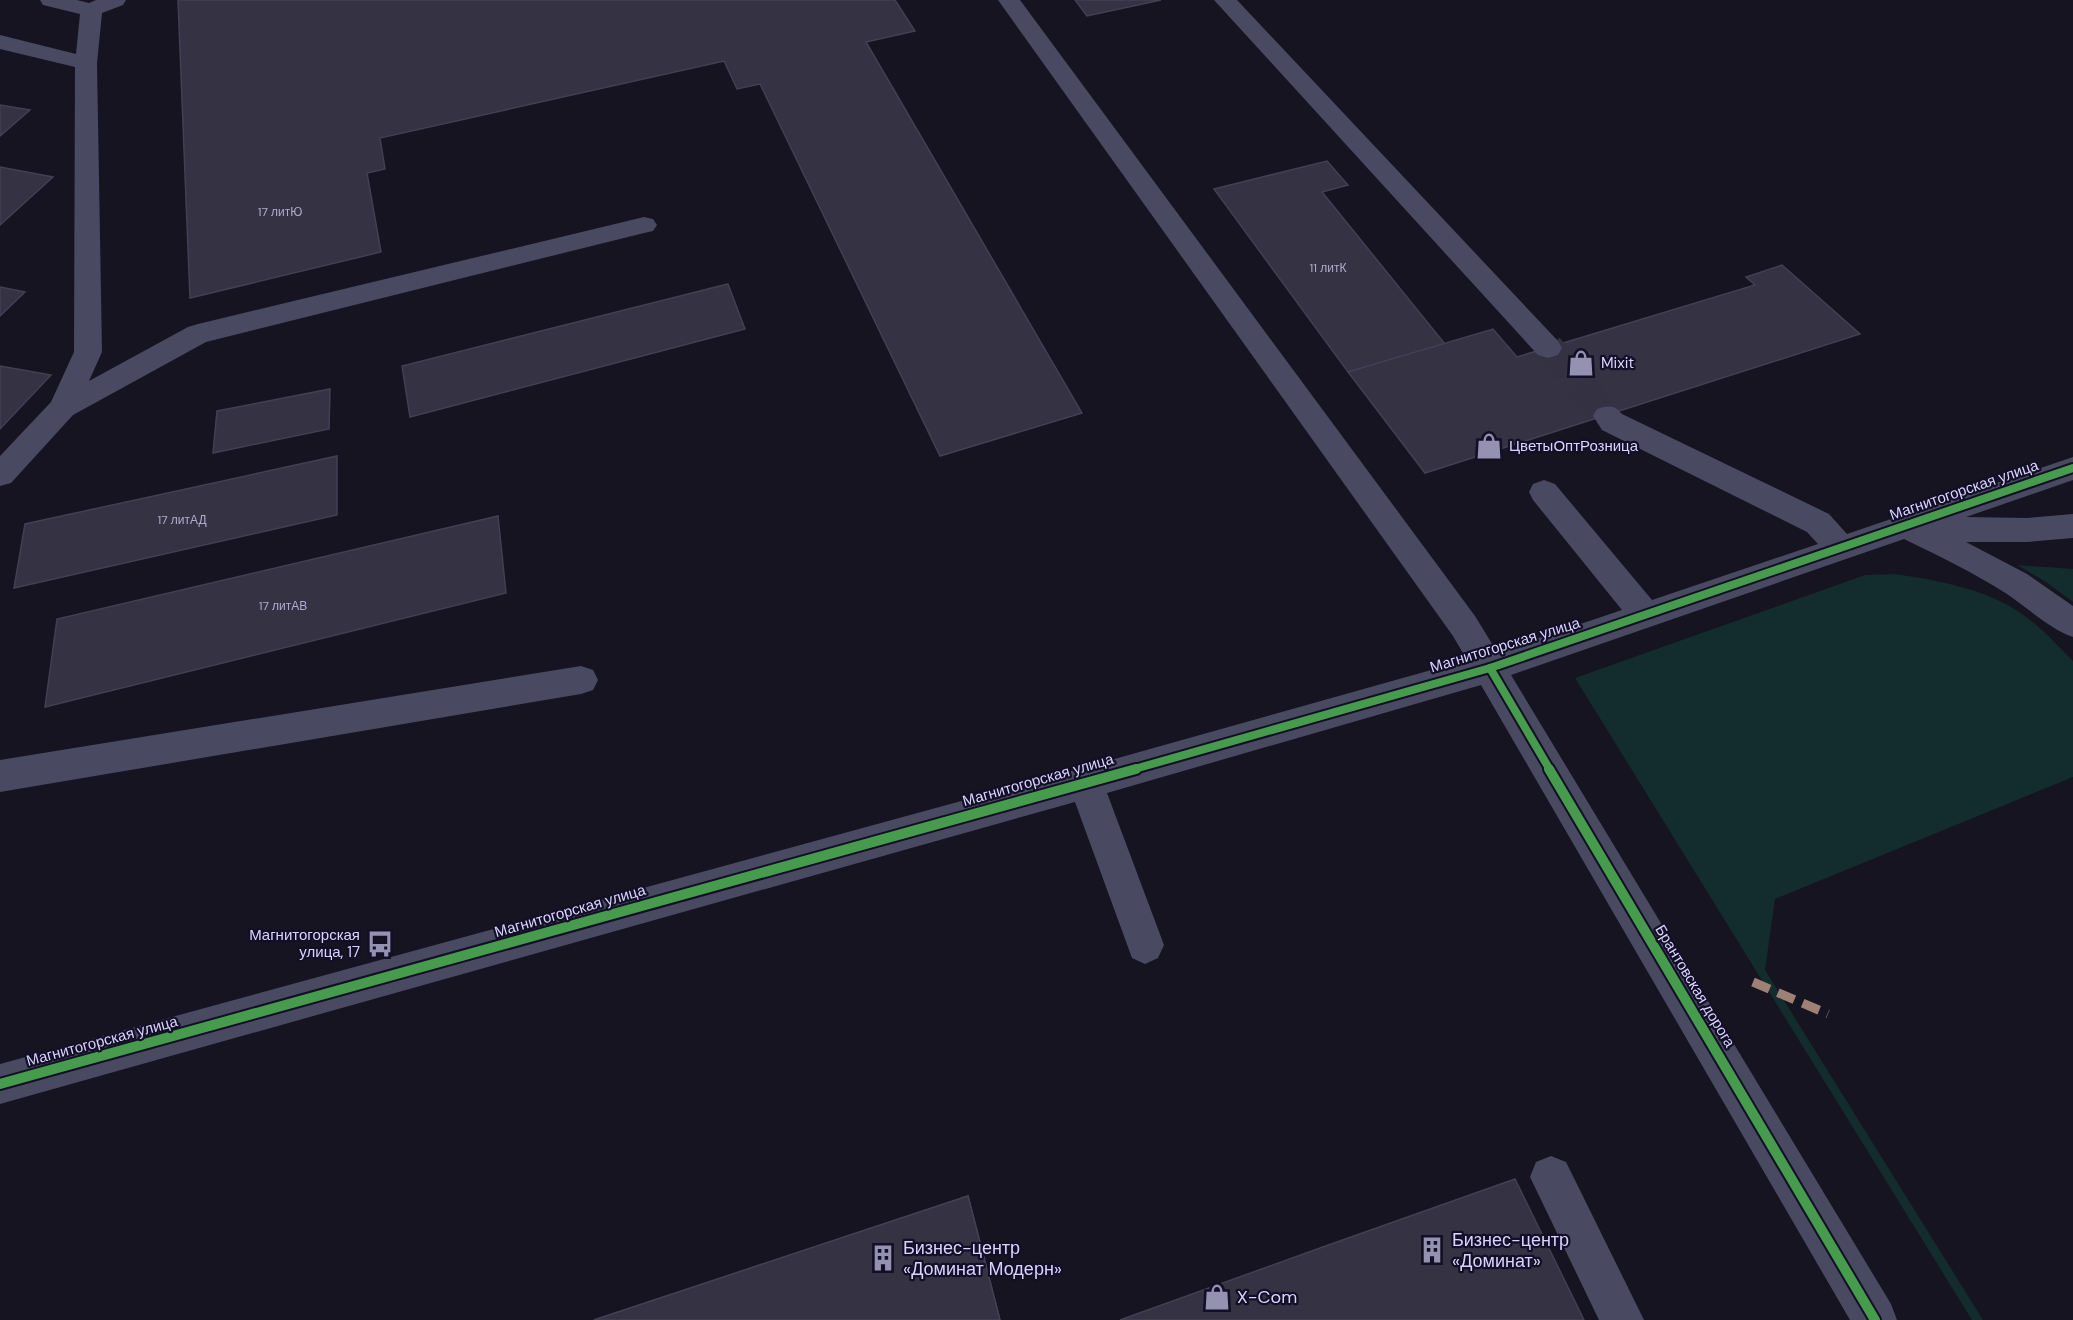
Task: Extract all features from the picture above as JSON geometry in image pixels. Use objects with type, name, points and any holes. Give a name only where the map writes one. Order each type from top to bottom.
[{"type":"street","points":[[51,0],[91,10],[115,0]]},
{"type":"street","name":"Брантовская дорога","points":[[1009,0],[1464,626],[1875,1320]]},
{"type":"street","points":[[1225,0],[1548,348]]},
{"type":"street","points":[[63,408],[88,352],[86,63],[91,10]]},
{"type":"street","points":[[0,42],[86,63]]},
{"type":"street","points":[[0,475],[63,408],[198,334],[644,225]]},
{"type":"street","points":[[1607,416],[1612,422],[1818,523],[1841,548]]},
{"type":"street","name":"Магнитогорская улица","points":[[0,1084],[1086,783],[1490,668],[1841,548],[1905,529],[2073,468]]},
{"type":"street","points":[[1544,492],[1646,616]]},
{"type":"street","name":"Магнитогорская улица","points":[[1905,529],[2027,530],[2073,526]]},
{"type":"street","points":[[1905,529],[1987,566],[2054,609],[2073,624]]},
{"type":"street","points":[[0,776],[581,680]]},
{"type":"street","points":[[1086,783],[1145,945]]},
{"type":"street","points":[[1551,1177],[1622,1320]]},
{"type":"green space","points":[[2017,565],[2073,569],[2073,602],[2046,582]]},
{"type":"green space","points":[[1895,574],[1961,587],[2008,605],[2049,636],[2073,661],[2073,777],[1775,899],[1765,970],[1983,1320],[1972,1320],[1575,678],[1865,575]]},
{"type":"building","points":[[178,0],[895,0],[915,31],[866,42],[1082,413],[940,456],[760,84],[737,89],[724,61],[380,138],[385,169],[367,173],[381,252],[190,298]]},
{"type":"building","points":[[1075,0],[1161,0],[1087,16]]},
{"type":"building","points":[[0,105],[30,110],[0,136]]},
{"type":"building","points":[[1327,161],[1348,185],[1322,192],[1445,344],[1348,372],[1214,189]]},
{"type":"building","points":[[0,167],[53,177],[0,225]]},
{"type":"building","points":[[1782,265],[1860,334],[1425,473],[1348,372],[1493,329],[1517,357],[1755,285],[1746,277]]},
{"type":"building","points":[[728,284],[745,329],[410,417],[402,366]]},
{"type":"building","points":[[0,287],[25,292],[0,316]]},
{"type":"building","points":[[0,366],[51,375],[0,429]]},
{"type":"building","points":[[330,389],[329,429],[213,453],[217,411]]},
{"type":"building","points":[[337,456],[337,515],[14,588],[25,524]]},
{"type":"building","points":[[498,516],[506,593],[45,707],[57,619]]},
{"type":"building","name":"Бизнес-центр «Доминат»","points":[[1515,1179],[1584,1320],[1120,1320],[1320,1248]]},
{"type":"building","name":"Бизнес-центр «Доминат Модерн»","points":[[968,1196],[1000,1320],[594,1320]]},
{"type":"building","name":"Бизнес-центр «Доминат Модерн»","points":[[968,1196],[1000,1320],[594,1320]]},
{"type":"tunnel","points":[[1548,348],[1607,416]]},
{"type":"marked path","points":[[1753,982],[1828,1014]]},
{"type":"cycle path","points":[[0,1084],[1086,783],[1490,668],[2073,468]]},
{"type":"cycle path","points":[[1490,668],[1875,1320]]},
{"type":"place","name":"Mixit","points":[[1581,363]]},
{"type":"place","name":"ЦветыОптРозница","points":[[1489,446]]},
{"type":"place","name":"Магнитогорская улица, 17","points":[[380,944]]},
{"type":"place","name":"Бизнес-центр «Доминат»","points":[[1432,1250]]},
{"type":"place","name":"Бизнес-центр «Доминат Модерн»","points":[[883,1258]]},
{"type":"place","name":"X-Com","points":[[1217,1297]]}]
